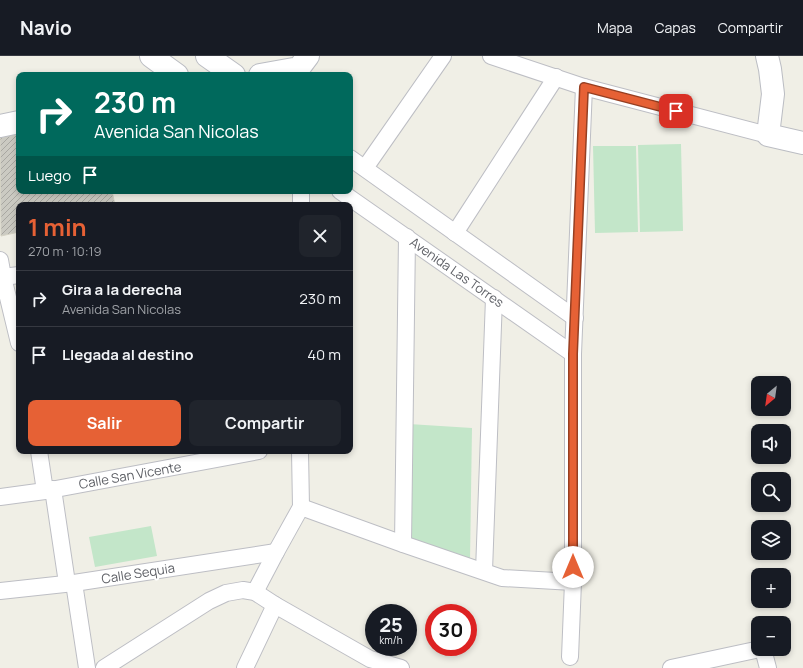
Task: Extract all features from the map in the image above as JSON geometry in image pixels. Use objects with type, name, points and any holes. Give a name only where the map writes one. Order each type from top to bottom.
[{"type":"street","points":[[151,56],[174,72]]},
{"type":"street","points":[[207,56],[230,72]]},
{"type":"street","points":[[365,168],[443,56]]},
{"type":"street","points":[[491,56],[584,87],[785,139]]},
{"type":"street","points":[[767,56],[774,94],[785,139]]},
{"type":"street","points":[[778,56],[784,72],[785,139]]},
{"type":"street","points":[[274,72],[302,66]]},
{"type":"street","points":[[455,233],[556,77]]},
{"type":"street","points":[[570,657],[573,582],[573,354],[584,87]]},
{"type":"street","points":[[0,126],[16,123]]},
{"type":"street","points":[[353,160],[575,318]]},
{"type":"street","name":"Avenida Las Torres","points":[[344,194],[573,354]]},
{"type":"street","points":[[403,544],[407,237]]},
{"type":"street","points":[[0,260],[16,331]]},
{"type":"street","points":[[3,277],[16,275]]},
{"type":"street","points":[[484,571],[494,298]]},
{"type":"street","points":[[40,454],[71,583],[88,668]]},
{"type":"street","name":"Calle San Vicente","points":[[0,497],[49,490],[244,454]]},
{"type":"street","points":[[249,591],[276,552],[301,507],[300,454]]},
{"type":"street","points":[[301,507],[502,578],[573,582]]},
{"type":"street","name":"Calle Sequia","points":[[0,591],[71,583],[276,552]]},
{"type":"street","points":[[104,668],[209,601],[226,593],[249,591],[379,665],[401,668]]},
{"type":"street","points":[[245,668],[275,605]]},
{"type":"street","points":[[671,668],[751,651]]},
{"type":"street","points":[[765,656],[768,668]]},
{"type":"green space","points":[[681,144],[683,231],[640,232],[638,145]]},
{"type":"green space","points":[[593,146],[636,146],[638,232],[595,233]]},
{"type":"green space","points":[[409,424],[472,428],[470,562],[408,540]]},
{"type":"green space","points":[[151,526],[157,556],[95,567],[89,537]]},
{"type":"building","points":[[16,135],[16,194],[113,194],[114,202],[16,202],[16,233],[1,236],[0,138]]},
{"type":"route","points":[[573,567],[573,354],[584,87],[676,111]]}]
